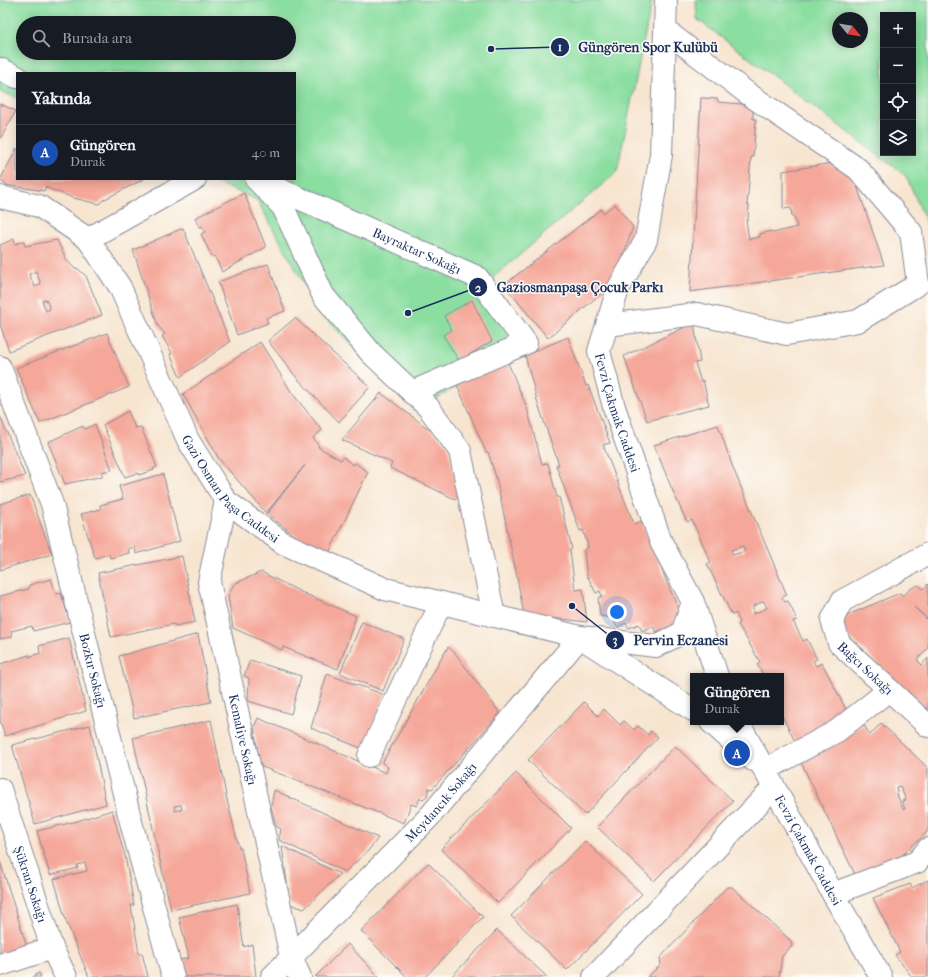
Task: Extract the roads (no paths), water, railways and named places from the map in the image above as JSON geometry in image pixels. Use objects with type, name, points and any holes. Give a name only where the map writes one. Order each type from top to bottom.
[{"type":"street","name":"Fevzi Çakmak Caddesi","points":[[666,0],[662,154],[646,240],[618,289],[599,351],[614,407],[661,542],[693,602],[716,673]]},
{"type":"street","points":[[607,325],[697,314],[787,334],[858,321],[918,284],[911,232],[858,169],[746,92],[665,30]]},
{"type":"street","points":[[0,69],[16,77]]},
{"type":"street","points":[[88,239],[193,180]]},
{"type":"street","points":[[257,180],[284,207],[323,295],[371,353],[429,408],[460,451],[494,616]]},
{"type":"street","name":"Bayraktar Sokağı","points":[[258,180],[477,278],[526,343],[412,392]]},
{"type":"street","name":"Gazi Osman Paşa Caddesi","points":[[0,197],[39,206],[88,239],[120,287],[188,440],[226,501],[283,543],[385,589],[580,637]]},
{"type":"street","name":"Bozkır Sokağı","points":[[0,367],[52,504],[132,826],[173,977]]},
{"type":"street","name":"Kemaliye Sokağı","points":[[226,501],[209,582],[291,958],[300,977]]},
{"type":"street","name":"Bağcı Sokağı","points":[[928,554],[842,601],[832,620],[839,643],[928,726]]},
{"type":"street","points":[[580,637],[656,646],[682,633],[693,602]]},
{"type":"street","points":[[369,756],[441,603]]},
{"type":"street","points":[[580,637],[690,708]]},
{"type":"street","name":"Meydancık Sokağı","points":[[291,958],[429,816],[580,637]]},
{"type":"street","points":[[594,977],[769,778],[837,731],[889,690]]},
{"type":"street","points":[[714,725],[769,778]]},
{"type":"street","name":"Fevzi Çakmak Caddesi","points":[[740,725],[833,894],[881,977]]},
{"type":"street","name":"Şükran Sokağı","points":[[0,790],[52,948],[66,977]]},
{"type":"street","points":[[833,894],[917,862],[928,849]]},
{"type":"street","points":[[0,966],[52,948]]},
{"type":"street","points":[[272,977],[291,958]]},
{"type":"place","name":"Güngören Spor Kulübü","points":[[491,49]]},
{"type":"place","name":"Gaziosmanpaşa Çocuk Parkı","points":[[408,313]]},
{"type":"place","name":"Pervin Eczanesi","points":[[572,606]]},
{"type":"place","name":"Güngören","points":[[737,753]]}]
